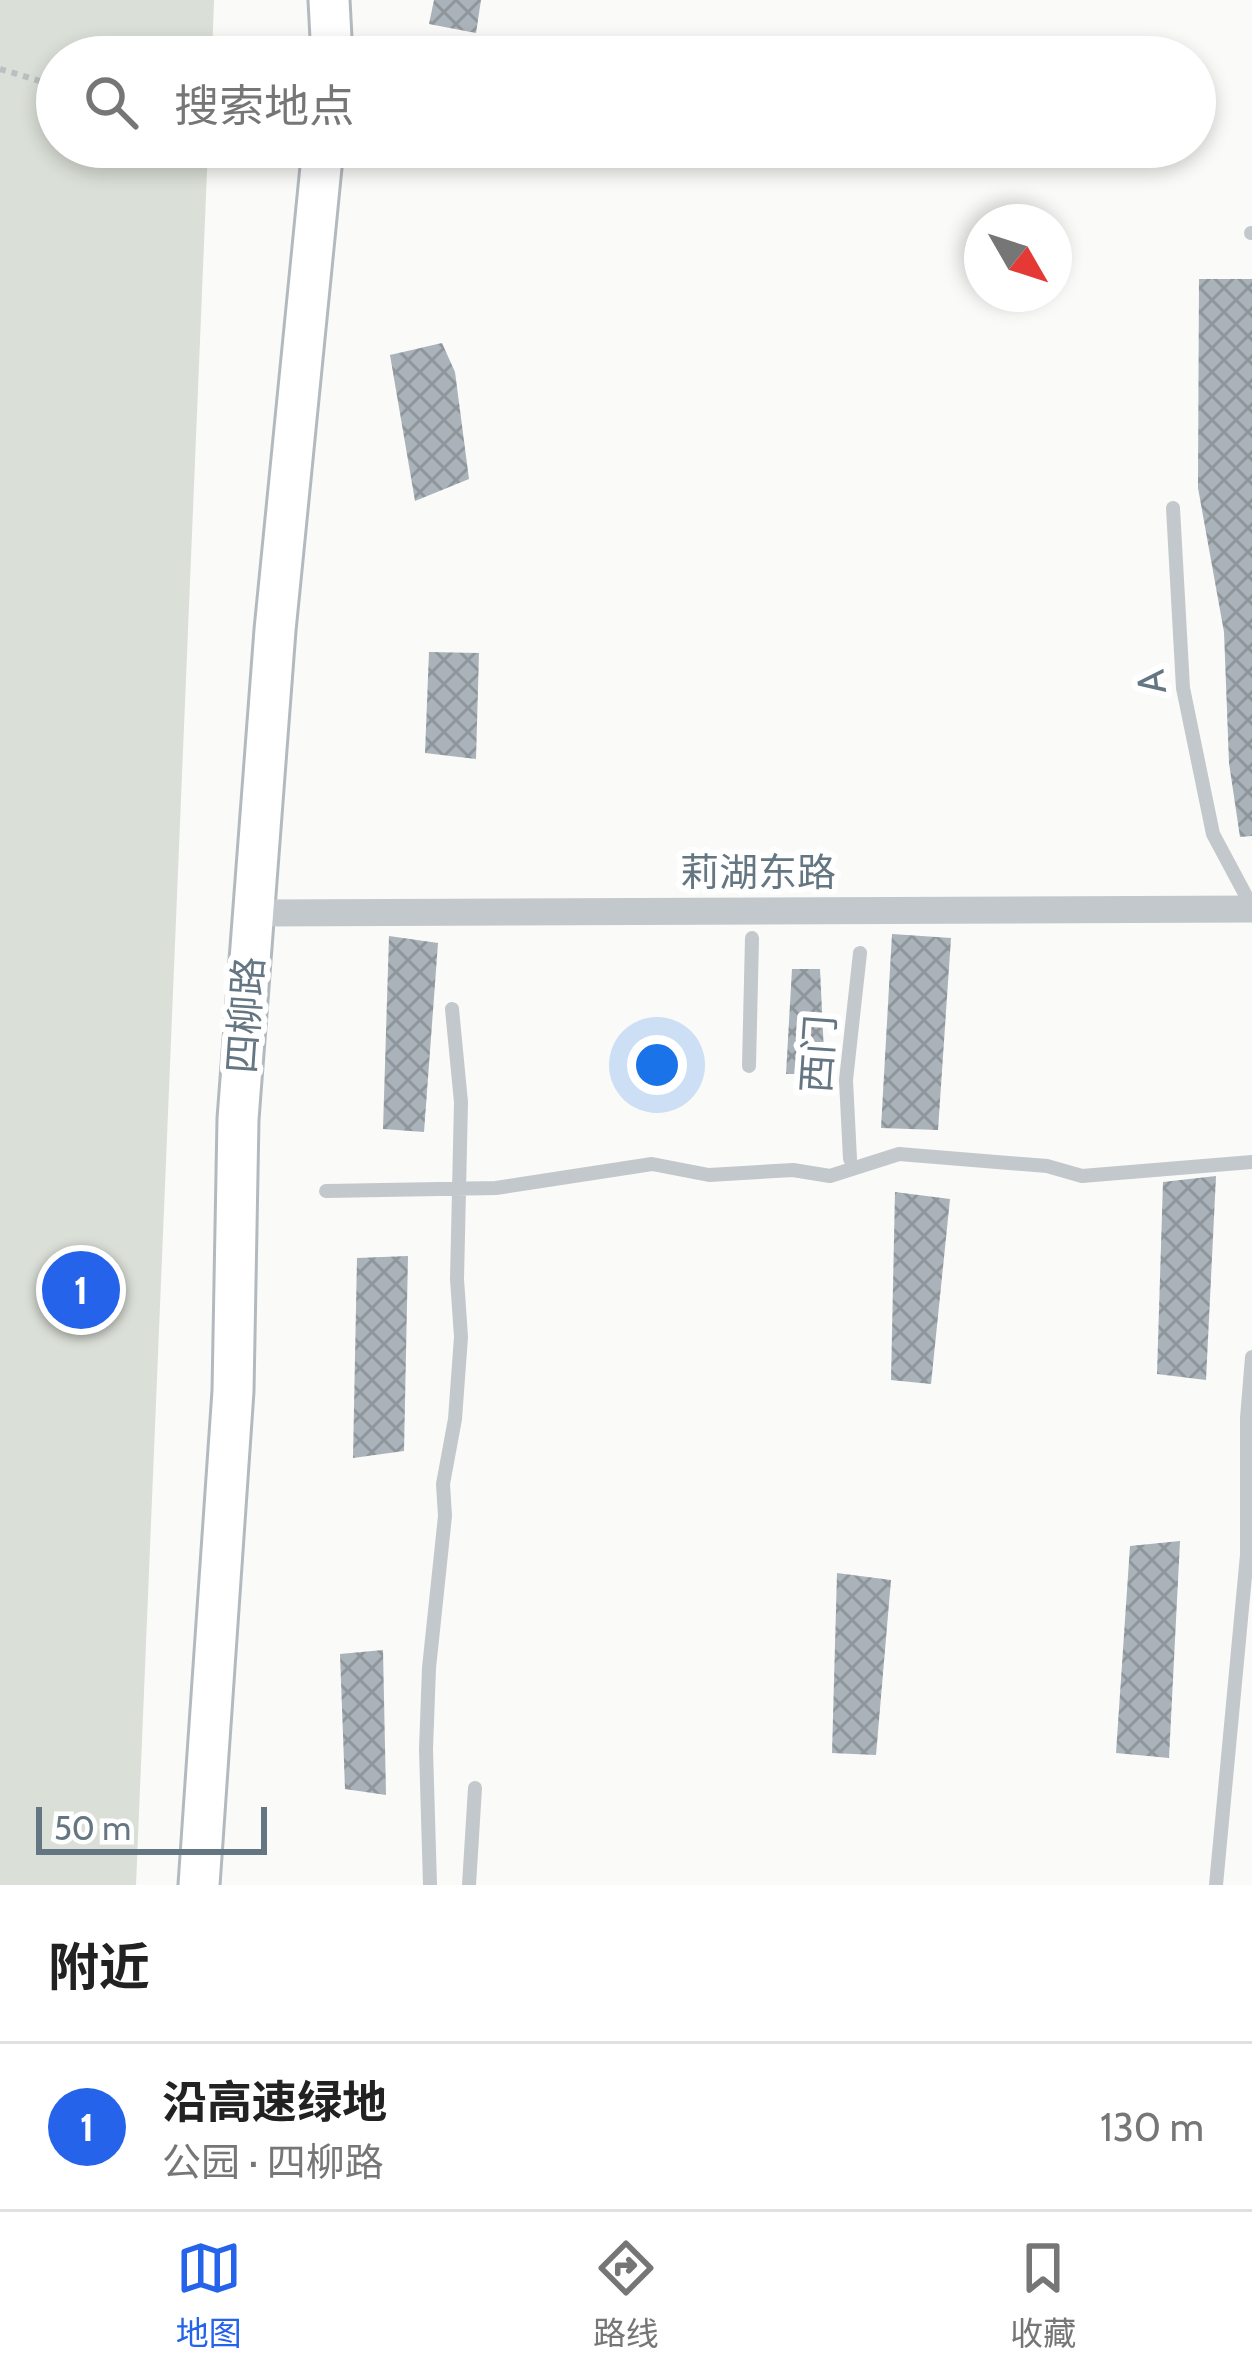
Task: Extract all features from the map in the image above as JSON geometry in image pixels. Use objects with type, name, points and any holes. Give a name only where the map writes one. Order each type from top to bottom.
[{"type":"street","points":[[329,0],[331,36]]},
{"type":"street","name":"四柳路","points":[[199,1885],[233,1391],[239,1096],[275,630],[321,168]]},
{"type":"street","name":"莉湖东路","points":[[264,913],[1252,908]]},
{"type":"lane","name":"A","points":[[1173,508],[1183,688],[1213,834],[1252,908]]},
{"type":"lane","points":[[749,1066],[752,938]]},
{"type":"lane","name":"西门","points":[[850,1160],[846,1080],[860,953]]},
{"type":"lane","points":[[430,1885],[429,1668],[445,1516],[443,1484],[455,1419],[461,1337],[457,1279],[460,1102],[452,1009]]},
{"type":"lane","points":[[326,1191],[496,1188],[652,1164],[709,1174],[793,1170],[830,1176],[899,1154],[1048,1166],[1082,1176],[1252,1162]]},
{"type":"lane","points":[[1216,1885],[1249,1555],[1247,1418],[1252,1357]]},
{"type":"lane","points":[[469,1885],[475,1788]]},
{"type":"path","points":[[0,68],[36,79]]},
{"type":"shaded area","points":[[0,0],[214,0],[213,36],[36,36],[36,168],[207,168],[136,1885],[0,1885]]},
{"type":"building","points":[[434,0],[481,0],[476,33],[429,24]]},
{"type":"building","points":[[1199,279],[1252,279],[1252,836],[1240,837],[1229,763],[1224,632],[1198,488]]},
{"type":"building","points":[[442,343],[455,372],[469,479],[415,501],[390,355]]},
{"type":"building","points":[[429,652],[479,653],[476,759],[425,753]]},
{"type":"building","points":[[892,934],[951,938],[938,1130],[881,1128]]},
{"type":"building","points":[[389,936],[438,943],[424,1132],[383,1129]]},
{"type":"building","points":[[792,969],[820,969],[825,1074],[786,1074]]},
{"type":"building","points":[[1216,1176],[1206,1380],[1157,1374],[1163,1182]]},
{"type":"building","points":[[895,1192],[950,1199],[931,1384],[891,1380]]},
{"type":"building","points":[[408,1256],[404,1451],[353,1458],[357,1258]]},
{"type":"building","points":[[1180,1541],[1169,1758],[1116,1753],[1130,1546]]},
{"type":"building","points":[[837,1573],[891,1580],[876,1755],[832,1753]]},
{"type":"building","points":[[383,1650],[386,1795],[345,1789],[340,1654]]},
{"type":"place","name":"沿高速绿地","points":[[81,1290]]}]
